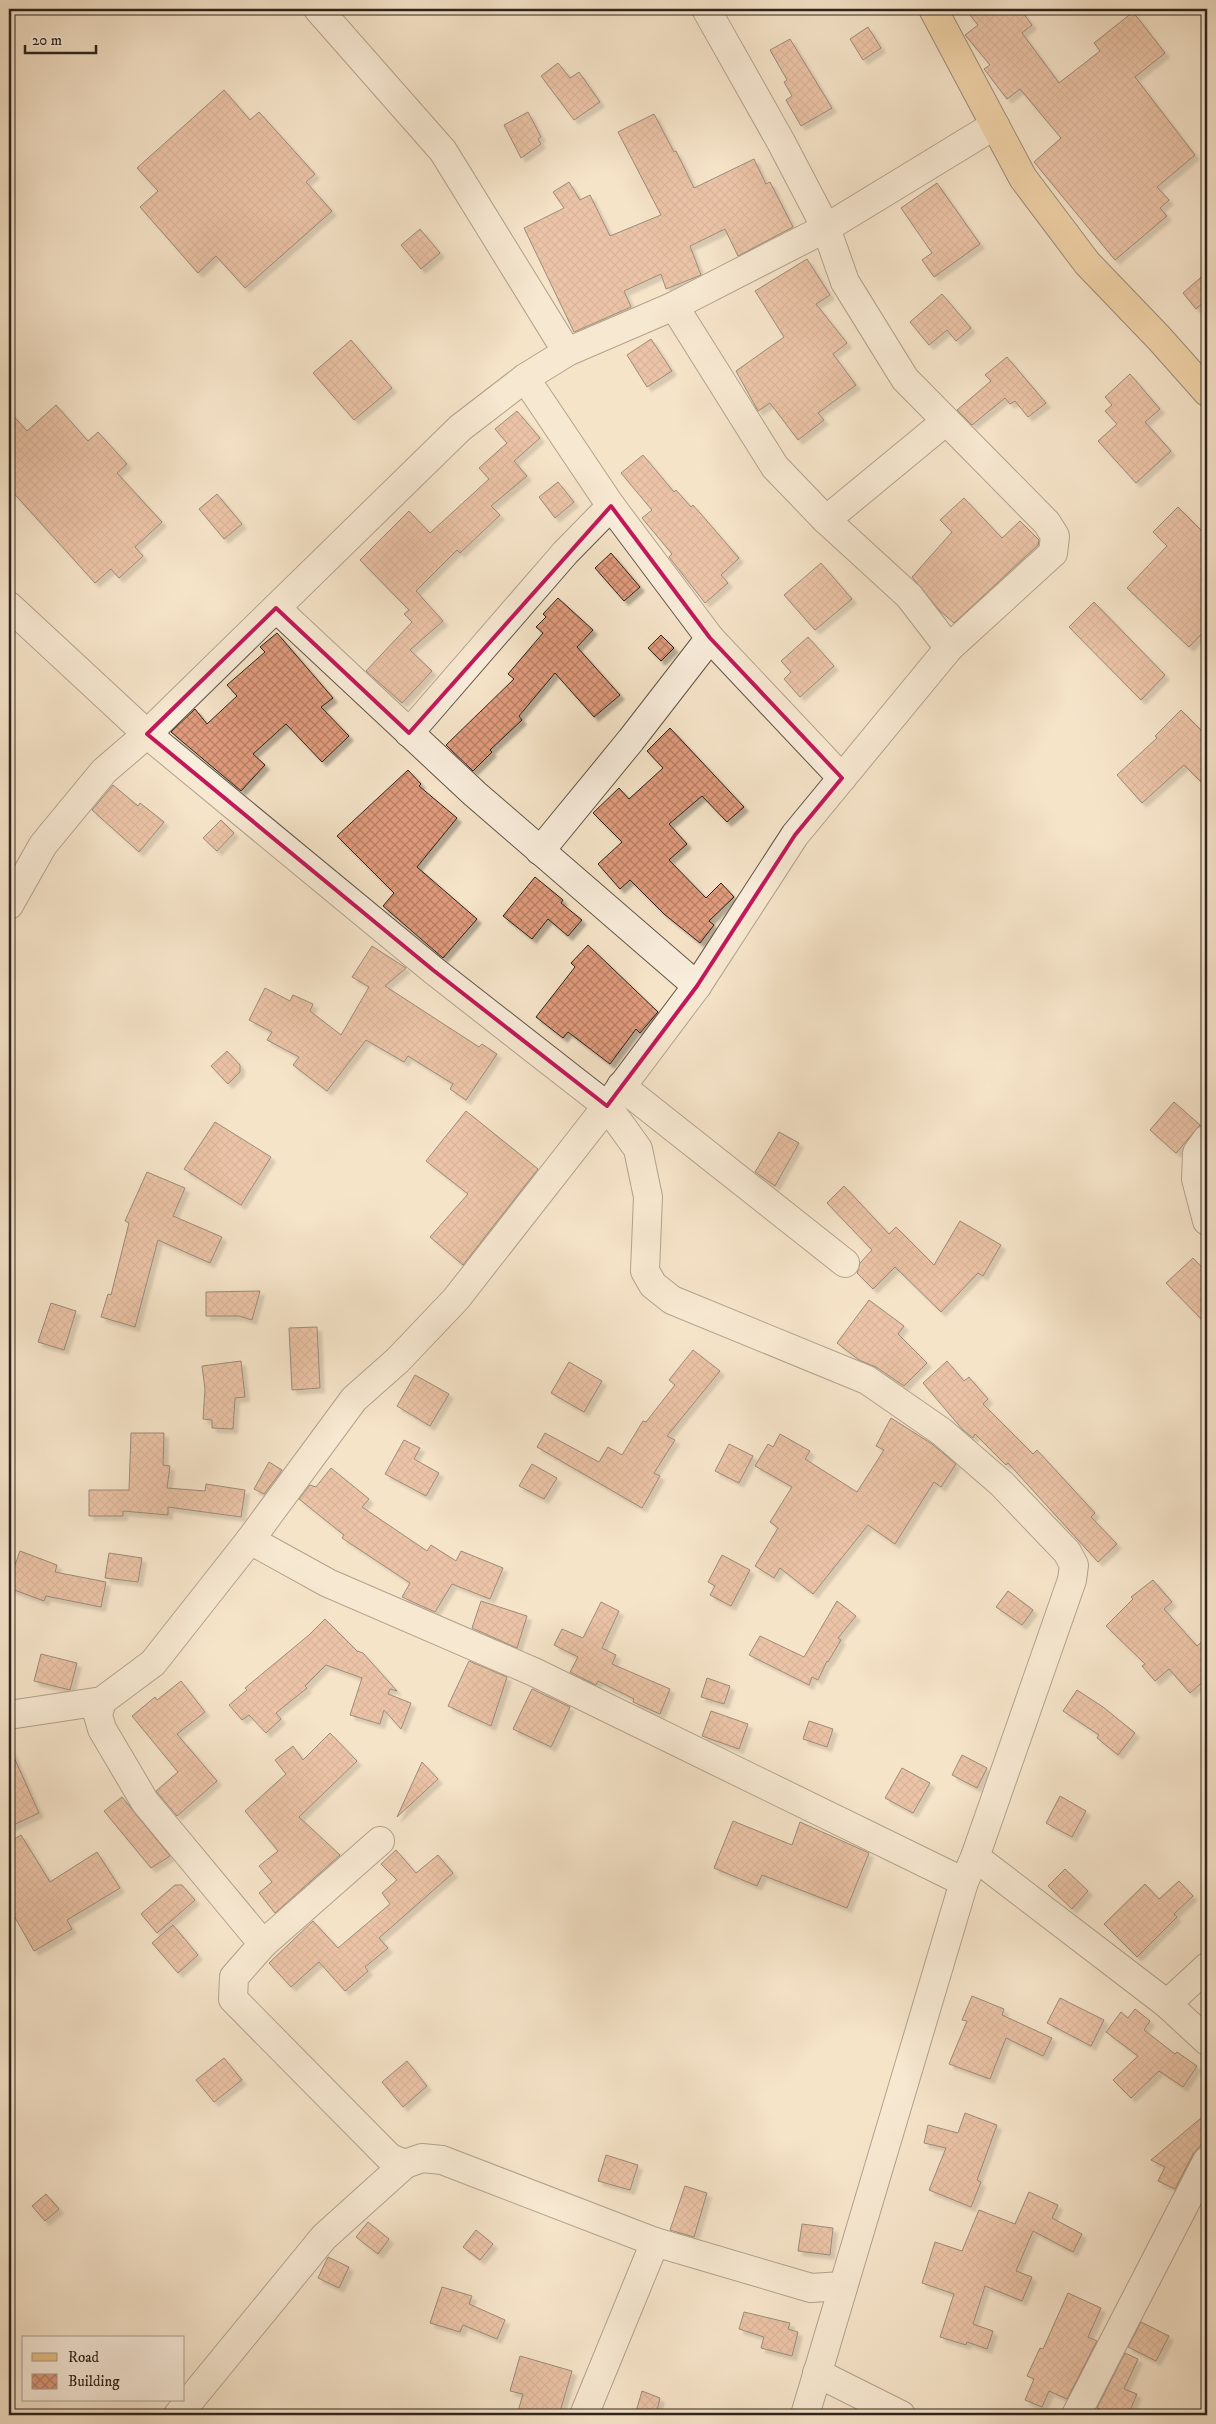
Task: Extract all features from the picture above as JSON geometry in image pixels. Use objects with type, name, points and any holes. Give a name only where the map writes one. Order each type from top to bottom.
[{"type":"main road","points":[[934,9],[1023,178],[1086,263],[1159,338],[1207,392]]},
{"type":"street","points":[[318,9],[443,152],[567,352]]},
{"type":"street","points":[[9,1716],[102,1701],[153,1663],[250,1540],[354,1399],[398,1360],[456,1300],[697,986],[795,835],[949,648],[1053,553],[1055,536],[1047,522],[905,379],[845,282],[826,228],[781,142],[706,9]]},
{"type":"street","points":[[9,904],[43,845],[104,771],[147,734],[460,428],[525,378],[567,352],[674,306],[826,228],[995,125]]},
{"type":"street","points":[[674,306],[775,467],[826,520],[909,596],[949,648]]},
{"type":"street","points":[[525,378],[611,506],[710,638],[842,778]]},
{"type":"street","points":[[826,520],[946,421]]},
{"type":"street","points":[[409,732],[565,553],[611,506]]},
{"type":"street","points":[[9,606],[147,734],[426,964],[614,1096],[845,1263]]},
{"type":"street","points":[[276,608],[474,794],[697,986]]},
{"type":"street","points":[[540,851],[631,740],[710,638]]},
{"type":"street","points":[[614,1096],[638,1149],[648,1196],[644,1271],[653,1285],[672,1300],[867,1380],[942,1432],[1002,1484],[1067,1552],[1074,1565],[1072,1580],[975,1857],[964,1882],[805,2415]]},
{"type":"street","points":[[1207,1139],[1197,1153],[1196,1179],[1207,1221]]},
{"type":"street","points":[[250,1540],[328,1584],[534,1672],[964,1882]]},
{"type":"street","points":[[102,1701],[98,1715],[102,1729],[145,1802],[263,1944]]},
{"type":"street","points":[[380,1841],[263,1944],[234,1977],[233,1999],[390,2158],[405,2164]]},
{"type":"street","points":[[975,1857],[1167,2004],[1207,2041]]},
{"type":"street","points":[[1167,2004],[1207,1966]]},
{"type":"street","points":[[178,2415],[324,2236],[405,2164],[422,2158],[442,2160],[655,2242],[811,2288],[842,2286]]},
{"type":"street","points":[[1076,2415],[1207,2161]]},
{"type":"street","points":[[584,2415],[655,2242]]},
{"type":"street","points":[[817,2374],[901,2415]]},
{"type":"highlighted area","points":[[611,506],[710,638],[842,778],[795,835],[697,986],[607,1106],[433,970],[147,734],[276,608],[409,733]]},
{"type":"building","points":[[965,9],[1020,9],[1032,25],[1022,33],[1059,83],[1100,51],[1094,43],[1133,12],[1165,53],[1135,77],[1195,155],[1157,187],[1169,200],[1160,208],[1167,216],[1115,260],[1034,162],[1061,138],[1020,89],[1007,99],[984,69],[990,65],[965,35],[978,25]]},
{"type":"building","points":[[868,27],[881,48],[863,60],[850,39]]},
{"type":"building","points":[[790,39],[832,108],[801,126],[786,100],[792,96],[784,82],[787,80],[770,50]]},
{"type":"building","points":[[558,63],[570,78],[579,72],[600,102],[574,120],[541,76]]},
{"type":"building","points":[[224,90],[250,120],[259,112],[315,174],[306,182],[332,211],[245,288],[216,256],[198,273],[140,207],[158,191],[137,168]]},
{"type":"building","points":[[528,112],[541,137],[538,139],[541,144],[521,158],[504,125]]},
{"type":"building","points":[[654,114],[674,152],[676,151],[694,188],[754,159],[766,184],[770,182],[793,227],[738,256],[725,229],[690,246],[701,275],[666,289],[661,274],[624,291],[631,307],[574,332],[524,228],[564,208],[553,192],[569,182],[580,200],[590,195],[610,236],[661,215],[618,132]]},
{"type":"building","points":[[937,183],[980,244],[934,277],[922,260],[932,253],[901,208]]},
{"type":"building","points":[[420,229],[440,253],[421,269],[401,245]]},
{"type":"building","points":[[807,259],[830,295],[816,304],[847,343],[833,354],[856,385],[818,413],[824,420],[798,440],[770,403],[758,411],[736,371],[784,337],[755,291]]},
{"type":"building","points":[[1207,272],[1207,299],[1196,309],[1183,293]]},
{"type":"building","points":[[942,294],[971,328],[956,341],[947,330],[929,345],[910,322]]},
{"type":"building","points":[[651,339],[672,371],[647,387],[627,355]]},
{"type":"building","points":[[351,340],[392,388],[354,420],[313,373]]},
{"type":"building","points":[[1007,357],[1046,403],[1028,417],[1015,401],[1010,404],[1005,398],[972,425],[957,410],[991,381],[985,375]]},
{"type":"building","points":[[1130,374],[1160,409],[1145,422],[1171,451],[1136,483],[1098,441],[1117,424],[1105,411],[1112,405],[1105,397]]},
{"type":"building","points":[[56,405],[88,441],[98,432],[127,464],[117,473],[162,522],[135,547],[143,556],[119,578],[111,569],[95,583],[9,488],[9,411],[27,431]]},
{"type":"building","points":[[517,411],[540,438],[514,461],[527,476],[491,506],[500,515],[460,553],[457,550],[416,591],[443,621],[410,650],[432,671],[402,703],[366,671],[412,622],[404,614],[409,610],[360,560],[409,511],[430,533],[489,479],[479,468],[507,443],[495,429]]},
{"type":"building","points":[[643,455],[674,492],[676,490],[691,507],[693,505],[739,558],[721,575],[728,583],[705,603],[669,557],[672,554],[642,518],[652,510],[621,473]]},
{"type":"building","points":[[558,482],[574,502],[555,518],[539,497]]},
{"type":"building","points":[[217,494],[242,524],[224,539],[199,509]]},
{"type":"building","points":[[964,498],[1002,538],[1020,521],[1039,540],[1038,545],[954,623],[939,610],[912,577],[952,532],[940,520]]},
{"type":"building","points":[[1178,507],[1207,536],[1207,628],[1189,647],[1127,588],[1167,546],[1153,532]]},
{"type":"building","points":[[611,553],[640,587],[624,601],[595,568]]},
{"type":"building","points":[[821,563],[852,599],[815,630],[784,595]]},
{"type":"building","points":[[558,598],[593,630],[577,647],[620,695],[594,717],[555,673],[519,716],[522,720],[490,750],[492,752],[473,771],[446,745],[514,679],[508,674],[543,633],[536,627],[546,617],[543,614]]},
{"type":"building","points":[[1094,602],[1165,675],[1141,700],[1069,627]]},
{"type":"building","points":[[277,633],[333,698],[321,707],[349,736],[322,762],[286,724],[253,754],[265,765],[241,791],[171,732],[195,709],[207,724],[237,696],[227,685],[265,652],[260,647]]},
{"type":"building","points":[[661,635],[674,648],[661,661],[648,648]]},
{"type":"building","points":[[808,637],[834,666],[800,697],[784,679],[791,672],[781,661]]},
{"type":"building","points":[[1181,710],[1207,736],[1207,788],[1184,765],[1142,803],[1117,775],[1157,738],[1155,736]]},
{"type":"building","points":[[670,728],[744,807],[727,822],[702,796],[669,824],[687,844],[669,860],[706,898],[721,883],[734,897],[709,921],[714,925],[700,943],[664,914],[630,880],[620,889],[598,864],[622,842],[593,813],[619,788],[629,799],[663,768],[647,751]]},
{"type":"building","points":[[408,770],[421,784],[419,786],[457,818],[417,867],[477,919],[443,958],[383,906],[394,893],[337,836]]},
{"type":"building","points":[[113,785],[138,806],[140,803],[164,822],[139,852],[92,810]]},
{"type":"building","points":[[221,820],[234,833],[217,851],[203,838]]},
{"type":"building","points":[[535,877],[563,900],[561,903],[582,920],[568,936],[548,919],[532,939],[503,916]]},
{"type":"building","points":[[588,945],[658,1012],[640,1033],[636,1029],[610,1064],[568,1032],[563,1038],[536,1017],[575,967],[571,963]]},
{"type":"building","points":[[372,946],[406,968],[385,986],[479,1047],[482,1044],[497,1054],[466,1100],[450,1089],[453,1084],[408,1056],[404,1062],[366,1040],[327,1091],[293,1065],[299,1057],[267,1040],[272,1032],[249,1020],[265,988],[290,1001],[293,995],[313,1004],[310,1011],[341,1035],[369,987],[352,977]]},
{"type":"building","points":[[227,1051],[240,1065],[240,1072],[228,1084],[211,1066]]},
{"type":"building","points":[[1174,1102],[1200,1125],[1176,1153],[1150,1130]]},
{"type":"building","points":[[466,1111],[538,1169],[463,1265],[430,1237],[468,1194],[426,1161]]},
{"type":"building","points":[[215,1122],[271,1157],[241,1205],[184,1169]]},
{"type":"building","points":[[779,1132],[799,1143],[775,1186],[755,1172]]},
{"type":"building","points":[[147,1172],[185,1188],[173,1216],[222,1237],[210,1263],[158,1240],[135,1327],[101,1317],[108,1294],[111,1295],[129,1223],[125,1221]]},
{"type":"building","points":[[844,1186],[889,1234],[896,1227],[934,1265],[960,1221],[1001,1245],[983,1276],[978,1273],[941,1312],[895,1267],[873,1289],[857,1273],[860,1263],[872,1250],[827,1203]]},
{"type":"building","points":[[1193,1258],[1207,1273],[1207,1325],[1166,1283]]},
{"type":"building","points":[[260,1291],[252,1320],[239,1316],[206,1316],[206,1292]]},
{"type":"building","points":[[869,1300],[904,1326],[898,1334],[927,1363],[904,1386],[876,1367],[859,1360],[837,1343]]},
{"type":"building","points":[[51,1303],[76,1311],[64,1350],[38,1342]]},
{"type":"building","points":[[317,1327],[320,1388],[292,1390],[289,1328]]},
{"type":"building","points":[[693,1350],[720,1371],[667,1436],[675,1440],[654,1473],[660,1476],[642,1508],[537,1447],[545,1433],[599,1462],[608,1447],[622,1455],[643,1421],[646,1422],[675,1385],[669,1380]]},
{"type":"building","points":[[241,1361],[245,1397],[235,1398],[233,1429],[212,1428],[212,1420],[203,1419],[205,1389],[202,1366]]},
{"type":"building","points":[[947,1361],[964,1381],[969,1377],[988,1399],[983,1404],[1033,1454],[1037,1450],[1095,1513],[1091,1517],[1117,1544],[1098,1562],[1008,1463],[1006,1465],[975,1434],[973,1438],[963,1430],[923,1383]]},
{"type":"building","points":[[569,1362],[602,1381],[584,1412],[551,1393]]},
{"type":"building","points":[[415,1375],[449,1394],[430,1426],[397,1406]]},
{"type":"building","points":[[891,1418],[932,1444],[956,1464],[941,1487],[934,1482],[895,1544],[868,1525],[813,1594],[780,1568],[774,1578],[755,1566],[778,1528],[770,1522],[792,1487],[755,1466],[768,1444],[773,1447],[780,1434],[810,1451],[805,1459],[857,1492],[884,1450],[876,1446]]},
{"type":"building","points":[[131,1433],[164,1433],[163,1465],[170,1466],[167,1488],[205,1491],[206,1484],[245,1490],[241,1517],[168,1507],[168,1515],[123,1511],[123,1516],[89,1516],[89,1490],[129,1490]]},
{"type":"building","points":[[404,1440],[420,1448],[414,1459],[439,1473],[426,1496],[385,1474]]},
{"type":"building","points":[[729,1444],[753,1456],[739,1483],[715,1471]]},
{"type":"building","points":[[269,1462],[282,1470],[264,1494],[254,1489]]},
{"type":"building","points":[[532,1464],[557,1478],[544,1499],[519,1486]]},
{"type":"building","points":[[331,1468],[369,1499],[362,1507],[427,1551],[431,1545],[456,1561],[461,1551],[503,1568],[490,1599],[452,1584],[435,1612],[402,1597],[410,1583],[342,1538],[344,1535],[299,1499],[310,1485],[316,1487]]},
{"type":"building","points":[[20,1551],[57,1565],[55,1572],[106,1582],[101,1607],[46,1596],[44,1601],[9,1588],[9,1581]]},
{"type":"building","points":[[109,1553],[142,1558],[138,1582],[105,1578]]},
{"type":"building","points":[[722,1555],[750,1570],[731,1606],[710,1595],[715,1586],[708,1582]]},
{"type":"building","points":[[1153,1580],[1172,1602],[1164,1609],[1197,1646],[1207,1637],[1207,1678],[1190,1693],[1169,1669],[1155,1681],[1142,1666],[1145,1664],[1106,1626],[1133,1599],[1131,1597]]},
{"type":"building","points":[[1008,1591],[1033,1610],[1022,1625],[996,1607]]},
{"type":"building","points":[[481,1601],[527,1616],[517,1648],[472,1628]]},
{"type":"building","points":[[837,1601],[856,1616],[838,1638],[841,1640],[827,1661],[818,1680],[812,1677],[809,1685],[749,1655],[760,1636],[804,1657]]},
{"type":"building","points":[[601,1602],[619,1611],[602,1648],[616,1655],[612,1664],[670,1689],[660,1714],[633,1702],[634,1699],[598,1681],[596,1685],[570,1672],[578,1657],[554,1645],[562,1629],[583,1638]]},
{"type":"building","points":[[325,1619],[357,1651],[363,1653],[397,1691],[390,1689],[388,1694],[411,1703],[401,1729],[384,1710],[380,1724],[350,1715],[362,1678],[326,1665],[305,1686],[307,1688],[276,1713],[281,1719],[266,1733],[249,1715],[242,1720],[229,1705],[247,1690],[245,1688],[309,1635]]},
{"type":"building","points":[[41,1654],[77,1663],[70,1690],[34,1681]]},
{"type":"building","points":[[469,1661],[507,1677],[491,1726],[448,1706]]},
{"type":"building","points":[[707,1678],[730,1686],[724,1704],[701,1697]]},
{"type":"building","points":[[181,1681],[205,1712],[177,1734],[217,1781],[177,1816],[156,1791],[178,1772],[132,1716],[155,1697],[157,1700]]},
{"type":"building","points":[[532,1689],[570,1707],[551,1747],[513,1729]]},
{"type":"building","points":[[1077,1690],[1103,1707],[1135,1733],[1118,1755],[1097,1738],[1099,1735],[1063,1711]]},
{"type":"building","points":[[711,1711],[748,1724],[739,1749],[702,1736]]},
{"type":"building","points":[[809,1721],[833,1729],[827,1747],[803,1739]]},
{"type":"building","points":[[330,1733],[357,1761],[299,1817],[340,1855],[275,1913],[259,1893],[272,1882],[259,1866],[278,1851],[245,1811],[286,1774],[275,1760],[293,1746],[303,1760]]},
{"type":"building","points":[[9,1746],[39,1813],[9,1827]]},
{"type":"building","points":[[962,1755],[987,1768],[977,1788],[952,1775]]},
{"type":"building","points":[[422,1762],[438,1779],[397,1817]]},
{"type":"building","points":[[902,1768],[930,1783],[913,1813],[885,1798]]},
{"type":"building","points":[[1060,1796],[1086,1811],[1072,1837],[1046,1823]]},
{"type":"building","points":[[122,1797],[170,1856],[151,1868],[104,1811]]},
{"type":"building","points":[[733,1821],[792,1845],[800,1822],[869,1853],[847,1908],[762,1875],[757,1886],[714,1868]]},
{"type":"building","points":[[21,1835],[50,1882],[97,1852],[120,1888],[67,1920],[72,1929],[34,1951],[9,1907],[9,1842]]},
{"type":"building","points":[[396,1850],[416,1873],[438,1855],[453,1873],[379,1938],[388,1948],[365,1967],[368,1971],[345,1991],[319,1962],[291,1987],[269,1963],[313,1921],[338,1948],[390,1904],[382,1893],[397,1880],[381,1864]]},
{"type":"building","points":[[1065,1869],[1088,1891],[1072,1909],[1048,1886]]},
{"type":"building","points":[[1179,1881],[1193,1896],[1174,1914],[1177,1917],[1137,1957],[1104,1924],[1145,1884],[1159,1899]]},
{"type":"building","points":[[175,1885],[182,1885],[195,1900],[157,1933],[141,1914]]},
{"type":"building","points":[[173,1925],[198,1955],[178,1973],[152,1943]]},
{"type":"building","points":[[972,1996],[1004,2009],[1002,2015],[1052,2038],[1043,2056],[1006,2038],[990,2079],[949,2064],[967,2021],[962,2020]]},
{"type":"building","points":[[1060,1998],[1104,2020],[1091,2046],[1047,2023]]},
{"type":"building","points":[[1135,2009],[1150,2021],[1144,2030],[1175,2054],[1177,2052],[1197,2066],[1183,2087],[1159,2071],[1131,2098],[1113,2080],[1138,2056],[1106,2032],[1121,2012],[1128,2018]]},
{"type":"building","points":[[224,2058],[242,2080],[214,2102],[196,2080]]},
{"type":"building","points":[[407,2061],[427,2086],[403,2107],[382,2082]]},
{"type":"building","points":[[965,2113],[997,2125],[977,2180],[981,2182],[971,2207],[929,2190],[946,2148],[924,2143],[928,2125],[958,2133]]},
{"type":"building","points":[[1207,2113],[1207,2138],[1193,2154],[1175,2189],[1158,2181],[1165,2167],[1151,2160]]},
{"type":"building","points":[[606,2155],[638,2165],[630,2190],[598,2181]]},
{"type":"building","points":[[685,2186],[707,2193],[694,2237],[670,2230]]},
{"type":"building","points":[[1029,2192],[1058,2205],[1052,2218],[1082,2234],[1073,2252],[1033,2231],[1016,2271],[1032,2277],[1022,2301],[985,2286],[973,2324],[993,2331],[987,2349],[967,2342],[966,2345],[940,2337],[954,2294],[922,2283],[935,2242],[962,2251],[979,2210],[1015,2224]]},
{"type":"building","points":[[46,2194],[59,2209],[45,2221],[32,2206]]},
{"type":"building","points":[[368,2222],[389,2239],[378,2254],[356,2237]]},
{"type":"building","points":[[802,2224],[833,2228],[830,2255],[798,2251]]},
{"type":"building","points":[[476,2230],[493,2244],[480,2260],[463,2247]]},
{"type":"building","points":[[328,2257],[349,2267],[339,2288],[318,2278]]},
{"type":"building","points":[[442,2287],[472,2296],[469,2304],[505,2320],[497,2339],[463,2325],[460,2332],[430,2323]]},
{"type":"building","points":[[1068,2293],[1101,2308],[1088,2337],[1097,2341],[1067,2399],[1049,2391],[1042,2407],[1025,2400],[1034,2379],[1027,2376],[1040,2348],[1043,2349]]},
{"type":"building","points":[[744,2312],[790,2323],[788,2329],[798,2332],[792,2356],[761,2348],[764,2337],[739,2329]]},
{"type":"building","points":[[1141,2322],[1169,2336],[1156,2361],[1128,2347]]},
{"type":"building","points":[[1125,2353],[1138,2359],[1124,2389],[1137,2394],[1128,2415],[1113,2415],[1097,2408]]},
{"type":"building","points":[[520,2356],[572,2371],[559,2415],[517,2415],[523,2394],[510,2391]]},
{"type":"building","points":[[642,2391],[660,2398],[656,2415],[635,2415]]}]
